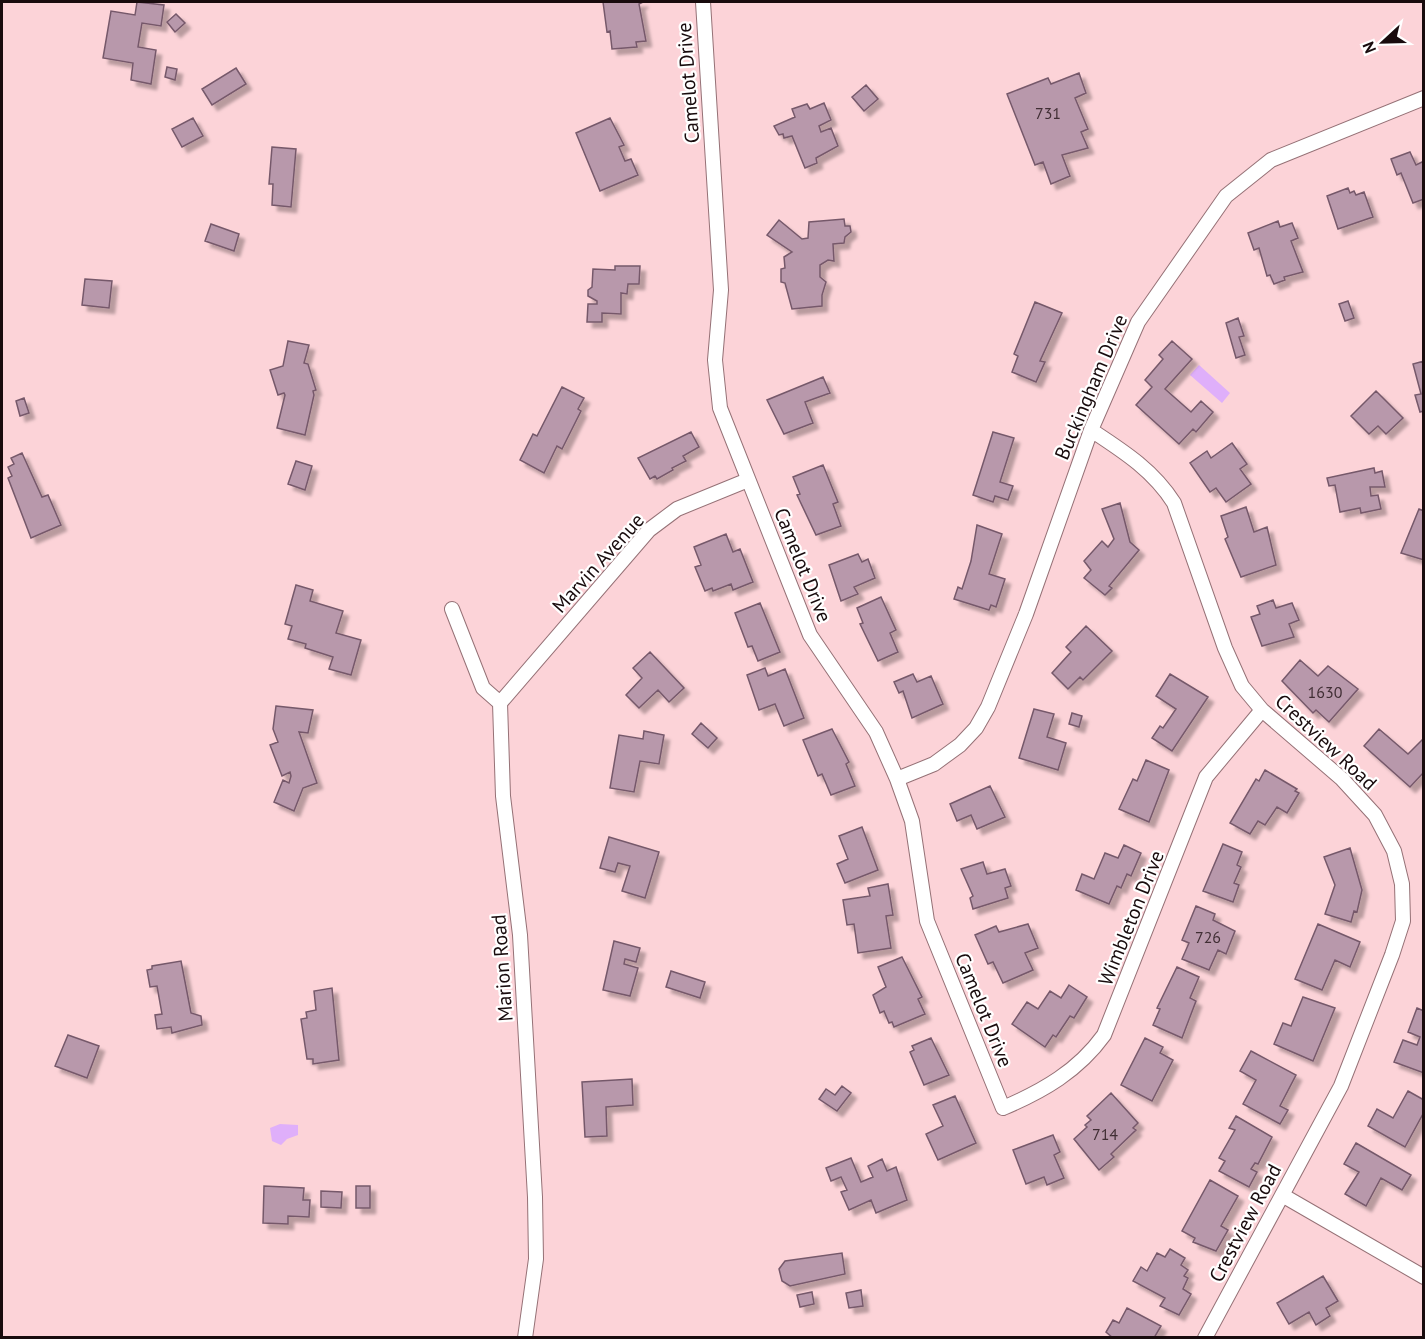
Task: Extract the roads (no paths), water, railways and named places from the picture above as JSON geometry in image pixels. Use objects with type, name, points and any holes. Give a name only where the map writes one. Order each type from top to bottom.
[{"type":"street","name":"Camelot Drive","points":[[703,2],[721,290],[715,360],[717,397],[727,430],[810,635],[876,732],[897,779],[912,821],[927,921],[1003,1108]]},
{"type":"street","name":"Buckingham Drive","points":[[897,779],[934,764],[960,746],[976,728],[988,707],[1026,614],[1091,430],[1138,322],[1226,196],[1271,160],[1424,98]]},
{"type":"street","name":"Crestview Road","points":[[1091,430],[1133,458],[1160,481],[1174,502],[1225,648],[1242,686],[1262,710],[1342,779],[1376,815],[1394,851],[1402,884],[1403,921],[1341,1086],[1205,1338]]},
{"type":"street","name":"Marvin Avenue","points":[[500,703],[649,530],[677,509],[748,480]]},
{"type":"street","points":[[453,609],[483,688],[500,703]]},
{"type":"street","name":"Marion Road","points":[[500,703],[503,796],[520,935],[535,1197],[536,1259],[525,1338]]},
{"type":"street","name":"Wimbleton Drive","points":[[1003,1108],[1038,1093],[1068,1073],[1091,1053],[1104,1035],[1206,777],[1262,710]]},
{"type":"street","points":[[1282,1195],[1424,1277]]}]
